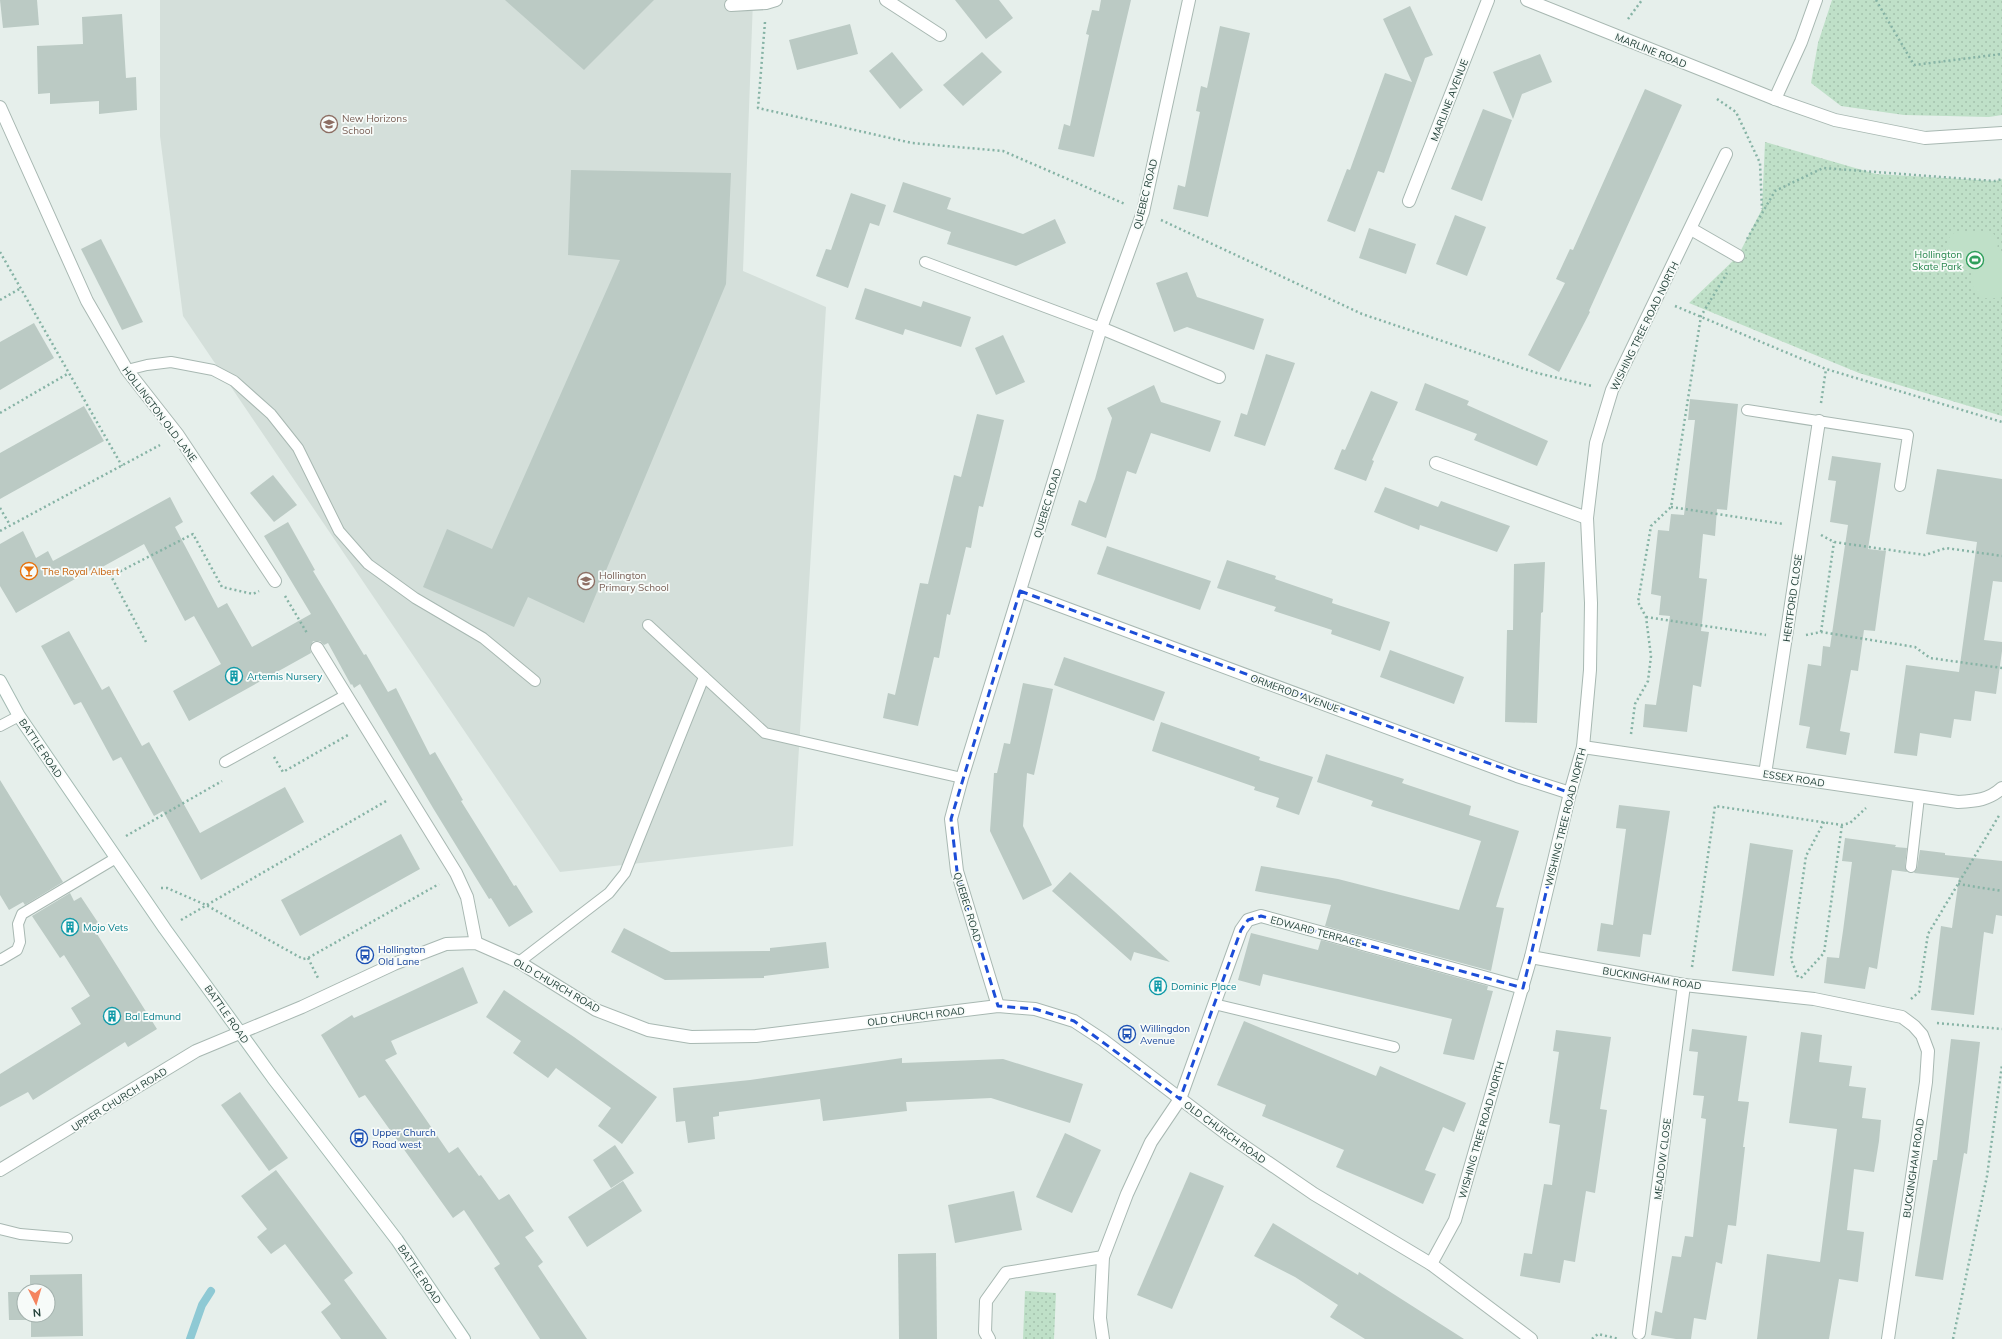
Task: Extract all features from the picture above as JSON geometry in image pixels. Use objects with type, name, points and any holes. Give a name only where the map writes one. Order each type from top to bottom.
[{"type":"street","points":[[731,5],[766,3],[776,0]]},
{"type":"street","points":[[886,0],[940,35]]},
{"type":"street","name":"QUEBEC ROAD","points":[[998,1006],[957,871],[951,820],[962,778],[1101,328],[1143,212],[1189,0]]},
{"type":"street","name":"MARLINE AVENUE","points":[[1410,201],[1488,0]]},
{"type":"street","name":"MARLINE ROAD","points":[[1527,0],[1708,73],[1835,120],[1925,138],[2002,133]]},
{"type":"street","points":[[1775,99],[1801,42],[1816,0]]},
{"type":"street","name":"HOLLINGTON OLD LANE","points":[[0,107],[87,301],[127,370],[178,435],[275,581]]},
{"type":"street","name":"WISHING TREE ROAD NORTH","points":[[1432,1264],[1455,1220],[1523,988],[1570,793],[1583,747],[1590,670],[1591,603],[1587,518],[1596,443],[1612,390],[1657,300],[1726,154]]},
{"type":"street","points":[[1691,229],[1738,256]]},
{"type":"street","points":[[1101,328],[1219,377]]},
{"type":"street","name":"HERTFORD CLOSE","points":[[1766,774],[1819,421]]},
{"type":"street","points":[[1436,463],[1587,518]]},
{"type":"street","name":"ORMEROD AVENUE","points":[[1020,590],[1509,774],[1570,793]]},
{"type":"street","points":[[317,648],[406,790],[456,874],[467,897],[476,943]]},
{"type":"street","name":"BATTLE ROAD","points":[[0,681],[19,716],[165,929],[240,1033],[397,1240],[464,1339]]},
{"type":"street","name":"ESSEX ROAD","points":[[1583,747],[1958,802],[1980,801],[1995,795],[2002,788]]},
{"type":"street","name":"EDWARD TERRACE","points":[[1180,1099],[1241,930],[1248,920],[1261,916],[1523,988]]},
{"type":"street","name":"OLD CHURCH ROAD","points":[[240,1033],[308,1004],[394,964],[438,947],[446,944],[476,943],[520,962],[596,1010],[648,1030],[691,1037],[756,1036],[998,1006],[1035,1009],[1074,1022],[1103,1040],[1228,1135],[1314,1194],[1432,1264],[1531,1339]]},
{"type":"street","name":"BUCKINGHAM ROAD","points":[[1531,957],[1687,985],[1814,1000],[1902,1017],[1914,1026],[1922,1035],[1928,1051],[1926,1082],[1888,1339]]},
{"type":"street","name":"MEADOW CLOSE","points":[[1639,1333],[1687,985]]},
{"type":"street","name":"UPPER CHURCH ROAD","points":[[0,1170],[196,1050],[240,1033]]},
{"type":"street","points":[[1103,1339],[1100,1318],[1103,1258],[1127,1194],[1151,1142],[1180,1099]]},
{"type":"street","points":[[989,1339],[985,1332],[986,1301],[1006,1273],[1103,1258]]},
{"type":"lane","points":[[925,262],[1101,328]]},
{"type":"lane","points":[[127,370],[147,364],[171,362],[213,370],[234,381],[271,414],[298,448],[339,531],[368,564],[415,598],[484,638],[535,681]]},
{"type":"lane","points":[[1747,410],[1908,435],[1900,486]]},
{"type":"lane","points":[[648,625],[765,733],[962,778]]},
{"type":"lane","points":[[520,962],[608,893],[625,873],[704,677]]},
{"type":"lane","points":[[225,762],[346,694]]},
{"type":"lane","points":[[0,726],[19,716]]},
{"type":"lane","points":[[1911,867],[1919,797]]},
{"type":"lane","points":[[0,960],[17,950],[20,942],[18,924],[22,914],[116,858]]},
{"type":"lane","points":[[1214,1004],[1394,1047]]},
{"type":"lane","points":[[0,1229],[20,1234],[67,1238]]},
{"type":"path","points":[[1876,0],[1914,65],[2002,54]]},
{"type":"path","points":[[1708,73],[1702,88],[1736,112],[1760,163],[1762,209]]},
{"type":"path","points":[[1628,754],[1635,704],[1648,681],[1651,656],[1646,617],[1638,602],[1651,526],[1671,507],[1701,316],[1738,256],[1762,209],[1774,190],[1822,168],[1979,180],[2002,179]]},
{"type":"path","points":[[0,252],[122,466]]},
{"type":"path","points":[[0,300],[21,288]]},
{"type":"path","points":[[1657,300],[1701,316],[1826,369],[2002,422]]},
{"type":"path","points":[[1819,421],[1826,369]]},
{"type":"path","points":[[0,413],[69,373]]},
{"type":"path","points":[[0,531],[178,435]]},
{"type":"path","points":[[1671,507],[1802,527],[1834,542],[1925,555],[1946,548],[2002,556]]},
{"type":"path","points":[[0,508],[10,526]]},
{"type":"path","points":[[146,642],[111,576],[192,534],[222,587],[253,594],[275,581],[317,648]]},
{"type":"path","points":[[1821,632],[1834,542]]},
{"type":"path","points":[[1646,617],[1786,638],[1821,632],[1915,647],[1930,658],[2002,668]]},
{"type":"path","points":[[272,753],[282,772],[365,725]]},
{"type":"path","points":[[108,846],[224,780]]},
{"type":"path","points":[[165,929],[406,790]]},
{"type":"path","points":[[1687,985],[1716,806],[1842,824],[1850,823],[1885,792]]},
{"type":"path","points":[[1892,1015],[1919,992],[1928,934],[2002,810]]},
{"type":"path","points":[[1824,822],[1806,856],[1791,959],[1799,980],[1824,953],[1842,824]]},
{"type":"path","points":[[137,889],[167,888],[206,905],[303,959],[308,958],[456,874]]},
{"type":"path","points":[[1958,884],[2002,891]]},
{"type":"path","points":[[308,958],[315,972]]},
{"type":"path","points":[[1922,1035],[1935,1022],[2002,1029]]},
{"type":"path","points":[[1953,1339],[1987,1176],[2002,1065]]},
{"type":"path","points":[[1592,1339],[1598,1334],[1619,1339]]},
{"type":"highlighted area","points":[[1020,591],[1570,793],[1523,988],[1261,916],[1248,920],[1241,930],[1180,1099],[1074,1021],[1035,1009],[998,1006],[957,871],[951,819]]},
{"type":"shaded area","name":"Hollington Primary School","points":[[160,0],[753,0],[743,271],[826,307],[793,846],[560,872],[183,316],[160,136]]},
{"type":"green space","points":[[1832,0],[2002,0],[2002,115],[1989,117],[1904,115],[1841,106],[1811,83],[1818,43]]},
{"type":"green space","points":[[1765,142],[1876,174],[1995,181],[2002,179],[2002,416],[1859,373],[1689,303],[1738,256],[1762,209]]},
{"type":"green space","name":"Hollington Skate Park","points":[[1961,231],[1983,231],[1993,233],[1998,241],[1997,252],[2002,252],[2002,297],[1981,297],[1975,291],[1971,271],[1956,268],[1948,260],[1946,248],[1951,234]]},
{"type":"green space","points":[[1025,1291],[1056,1293],[1054,1339],[1023,1339]]},
{"type":"building","points":[[0,0],[37,0],[39,25],[3,28]]},
{"type":"building","points":[[505,0],[654,0],[584,70]]},
{"type":"building","points":[[955,0],[999,0],[1013,18],[986,39]]},
{"type":"building","points":[[1101,0],[1131,0],[1094,157],[1058,149],[1064,124],[1070,126],[1089,35],[1086,34],[1092,10],[1099,11]]},
{"type":"building","points":[[1410,6],[1433,55],[1425,58],[1384,173],[1378,171],[1355,232],[1327,221],[1347,169],[1350,170],[1385,73],[1412,82],[1383,19]]},
{"type":"building","points":[[122,14],[126,78],[136,77],[137,110],[99,114],[99,101],[50,104],[50,93],[38,94],[37,46],[83,44],[82,17]]},
{"type":"building","points":[[850,24],[858,54],[797,70],[789,40]]},
{"type":"building","points":[[1220,26],[1250,33],[1208,217],[1173,209],[1178,185],[1185,187],[1200,112],[1196,111],[1201,86],[1207,88]]},
{"type":"building","points":[[892,52],[923,90],[900,109],[869,71]]},
{"type":"building","points":[[982,52],[1002,72],[963,106],[943,85]]},
{"type":"building","points":[[1540,54],[1552,82],[1522,94],[1513,119],[1493,72]]},
{"type":"building","points":[[1645,89],[1682,105],[1589,311],[1590,312],[1559,372],[1528,355],[1565,283],[1556,279],[1570,249],[1573,250]]},
{"type":"building","points":[[1483,109],[1512,120],[1482,201],[1451,189]]},
{"type":"building","points":[[571,170],[731,173],[726,284],[584,623],[528,597],[514,627],[423,587],[447,529],[492,549],[620,260],[568,255]]},
{"type":"building","points":[[903,182],[951,198],[947,209],[1023,234],[1055,219],[1066,243],[1016,266],[947,244],[951,232],[893,212]]},
{"type":"building","points":[[851,193],[886,205],[879,226],[870,223],[848,288],[816,276],[826,249],[831,250]]},
{"type":"building","points":[[1455,215],[1486,227],[1467,276],[1436,264]]},
{"type":"building","points":[[1369,228],[1416,244],[1406,274],[1359,258]]},
{"type":"building","points":[[101,239],[143,322],[122,330],[81,249]]},
{"type":"building","points":[[1187,272],[1197,297],[1264,319],[1254,350],[1187,327],[1174,332],[1156,283]]},
{"type":"building","points":[[865,288],[921,307],[923,301],[971,317],[961,347],[905,329],[903,335],[855,319]]},
{"type":"building","points":[[34,323],[54,358],[0,390],[0,342]]},
{"type":"building","points":[[1003,335],[1025,382],[996,395],[975,348]]},
{"type":"building","points":[[1266,354],[1295,363],[1265,446],[1234,436],[1241,413],[1247,415]]},
{"type":"building","points":[[1425,383],[1469,401],[1467,405],[1548,441],[1537,466],[1474,440],[1477,434],[1415,410]]},
{"type":"building","points":[[1154,385],[1161,402],[1221,421],[1210,452],[1151,433],[1136,474],[1127,471],[1106,538],[1071,525],[1079,500],[1086,503],[1095,479],[1112,418],[1107,408]]},
{"type":"building","points":[[1371,391],[1398,402],[1372,460],[1374,461],[1366,481],[1334,469],[1342,449],[1345,450]]},
{"type":"building","points":[[1690,399],[1738,404],[1727,510],[1717,509],[1715,536],[1703,534],[1699,578],[1707,579],[1701,631],[1709,632],[1701,687],[1693,685],[1687,732],[1643,727],[1645,704],[1656,705],[1670,616],[1659,615],[1661,596],[1651,594],[1658,530],[1669,531],[1671,514],[1684,515],[1695,420],[1688,420]]},
{"type":"building","points":[[84,406],[104,441],[0,499],[0,453]]},
{"type":"building","points":[[977,414],[1004,420],[983,507],[979,506],[971,548],[966,547],[950,615],[947,614],[939,658],[934,657],[918,726],[883,718],[888,693],[895,695],[920,583],[928,584],[954,475],[961,477]]},
{"type":"building","points":[[1832,456],[1881,463],[1868,549],[1886,551],[1875,631],[1864,630],[1858,671],[1851,670],[1840,731],[1850,733],[1846,755],[1806,748],[1810,727],[1799,725],[1808,664],[1821,666],[1823,646],[1830,647],[1848,525],[1830,522],[1836,481],[1828,480]]},
{"type":"building","points":[[1937,469],[2002,479],[2002,582],[1993,581],[1984,640],[2002,642],[2002,651],[1996,694],[1975,691],[1971,721],[1954,719],[1951,738],[1920,733],[1917,756],[1894,753],[1906,665],[1959,672],[1977,542],[1926,534]]},
{"type":"building","points":[[273,475],[297,505],[274,522],[250,493]]},
{"type":"building","points":[[1385,487],[1438,507],[1441,501],[1510,526],[1497,552],[1420,525],[1419,530],[1374,512]]},
{"type":"building","points":[[170,497],[183,522],[175,527],[218,608],[227,603],[252,647],[311,614],[264,536],[288,522],[315,570],[313,571],[364,655],[366,654],[388,692],[396,688],[430,755],[435,752],[463,800],[461,801],[514,886],[516,885],[533,912],[509,927],[491,898],[489,899],[433,808],[360,684],[354,688],[352,684],[351,685],[328,643],[324,645],[320,641],[313,641],[310,648],[311,653],[189,721],[173,691],[221,664],[194,616],[185,621],[144,544],[95,571],[94,568],[16,613],[0,586],[0,544],[23,531],[36,558],[48,551],[53,561]]},
{"type":"building","points":[[1107,546],[1211,581],[1200,610],[1097,574]]},
{"type":"building","points":[[1227,560],[1276,576],[1275,579],[1333,599],[1332,603],[1390,622],[1380,651],[1331,634],[1332,630],[1274,611],[1276,607],[1217,588]]},
{"type":"building","points":[[1545,562],[1543,612],[1541,613],[1537,723],[1505,722],[1507,630],[1513,630],[1514,564]]},
{"type":"building","points":[[69,631],[102,690],[109,686],[142,746],[149,742],[200,833],[285,787],[304,822],[201,880],[163,811],[154,816],[121,757],[113,761],[81,702],[74,705],[41,646]]},
{"type":"building","points":[[1390,650],[1464,677],[1454,704],[1380,677]]},
{"type":"building","points":[[1064,657],[1165,692],[1154,721],[1054,685]]},
{"type":"building","points":[[1023,683],[1053,689],[1034,775],[1027,773],[1023,826],[1052,885],[1023,900],[990,831],[994,773],[997,773],[1004,743],[1010,744]]},
{"type":"building","points":[[1161,722],[1260,757],[1259,760],[1313,777],[1299,815],[1276,807],[1279,798],[1254,790],[1255,787],[1152,751]]},
{"type":"building","points":[[1326,754],[1404,779],[1402,783],[1471,806],[1469,815],[1519,831],[1496,907],[1504,908],[1491,971],[1325,926],[1331,905],[1255,891],[1261,866],[1338,879],[1459,910],[1481,841],[1371,806],[1373,801],[1317,782]]},
{"type":"building","points":[[0,780],[63,882],[25,905],[23,902],[9,910],[0,895]]},
{"type":"building","points":[[1619,805],[1670,811],[1651,935],[1643,934],[1640,957],[1597,951],[1601,923],[1613,925],[1626,829],[1616,828]]},
{"type":"building","points":[[401,834],[420,869],[300,936],[281,900]]},
{"type":"building","points":[[1845,838],[1896,845],[1895,847],[1907,848],[1905,866],[1907,872],[1892,870],[1877,969],[1869,967],[1865,989],[1824,983],[1827,957],[1839,958],[1843,931],[1852,862],[1842,861]]},
{"type":"building","points":[[1750,843],[1793,850],[1774,976],[1732,971]]},
{"type":"building","points":[[1920,850],[1945,853],[1945,855],[2002,861],[2002,916],[1996,915],[1993,934],[1984,932],[1974,1015],[1931,1010],[1941,926],[1952,928],[1959,878],[1914,873],[1917,868]]},
{"type":"building","points":[[1070,872],[1170,962],[1134,952],[1131,961],[1052,891]]},
{"type":"building","name":"Bal Edmund","points":[[70,893],[74,901],[81,897],[103,930],[97,934],[157,1029],[128,1047],[125,1042],[33,1100],[28,1092],[0,1107],[0,1074],[81,1024],[71,1008],[90,996],[64,955],[60,958],[32,916]]},
{"type":"building","points":[[624,928],[671,952],[770,951],[770,948],[826,942],[829,968],[764,976],[764,978],[665,980],[611,952]]},
{"type":"building","points":[[1251,933],[1318,950],[1321,940],[1488,986],[1487,990],[1493,991],[1474,1060],[1443,1054],[1452,1019],[1263,974],[1260,986],[1238,980]]},
{"type":"building","points":[[463,967],[478,1003],[391,1041],[397,1054],[385,1060],[449,1153],[458,1147],[499,1200],[509,1194],[534,1231],[525,1237],[543,1262],[538,1266],[587,1339],[540,1339],[494,1268],[500,1264],[464,1210],[453,1218],[365,1095],[359,1098],[321,1035],[352,1015],[354,1018]]},
{"type":"building","points":[[504,990],[574,1037],[657,1097],[622,1144],[598,1126],[611,1108],[556,1068],[548,1078],[513,1053],[521,1041],[486,1017]]},
{"type":"building","points":[[1244,1021],[1376,1076],[1380,1066],[1466,1103],[1454,1132],[1443,1127],[1425,1170],[1436,1174],[1423,1204],[1336,1167],[1344,1150],[1262,1116],[1266,1105],[1217,1085]]},
{"type":"building","points":[[1692,1029],[1747,1036],[1738,1101],[1749,1102],[1743,1147],[1745,1147],[1736,1226],[1728,1225],[1722,1264],[1716,1262],[1706,1320],[1694,1318],[1691,1339],[1676,1339],[1651,1335],[1655,1311],[1662,1313],[1672,1256],[1681,1257],[1685,1236],[1693,1237],[1706,1119],[1701,1118],[1704,1096],[1693,1095],[1698,1052],[1689,1051]]},
{"type":"building","points":[[1556,1030],[1611,1037],[1600,1109],[1607,1110],[1595,1193],[1586,1191],[1575,1262],[1564,1260],[1560,1283],[1520,1276],[1524,1253],[1532,1254],[1544,1184],[1552,1185],[1560,1125],[1549,1123],[1559,1052],[1553,1051]]},
{"type":"building","points":[[1801,1032],[1822,1035],[1819,1062],[1852,1066],[1849,1086],[1866,1088],[1862,1118],[1881,1120],[1879,1141],[1874,1172],[1854,1169],[1847,1230],[1864,1232],[1858,1282],[1839,1279],[1829,1339],[1757,1339],[1767,1254],[1820,1262],[1837,1129],[1789,1123]]},
{"type":"building","points":[[1951,1039],[1980,1042],[1967,1154],[1964,1153],[1943,1280],[1915,1276],[1933,1160],[1937,1160]]},
{"type":"building","points":[[902,1058],[902,1063],[1003,1059],[1083,1084],[1070,1123],[991,1098],[906,1102],[907,1111],[823,1121],[820,1099],[719,1112],[719,1116],[713,1117],[715,1139],[688,1143],[685,1121],[676,1122],[673,1088],[750,1080]]},
{"type":"building","points":[[240,1092],[288,1158],[269,1171],[221,1105]]},
{"type":"building","points":[[1065,1133],[1101,1150],[1072,1213],[1036,1197]]},
{"type":"building","points":[[615,1145],[634,1173],[611,1188],[593,1160]]},
{"type":"building","points":[[276,1170],[353,1273],[344,1280],[387,1339],[341,1339],[321,1312],[331,1304],[285,1244],[271,1254],[257,1237],[267,1229],[241,1196]]},
{"type":"building","points":[[1190,1172],[1224,1186],[1172,1309],[1137,1295]]},
{"type":"building","points":[[623,1181],[642,1211],[587,1247],[568,1217]]},
{"type":"building","points":[[1014,1191],[1022,1230],[955,1243],[948,1205]]},
{"type":"building","points":[[1273,1223],[1358,1275],[1359,1272],[1464,1339],[1365,1339],[1330,1317],[1338,1305],[1295,1277],[1254,1256]]},
{"type":"building","points":[[936,1253],[937,1339],[899,1339],[898,1254]]},
{"type":"building","points":[[82,1274],[83,1336],[31,1337],[31,1323],[56,1323],[56,1283],[30,1283],[30,1275]]},
{"type":"building","points":[[8,1292],[16,1292],[16,1320],[9,1320]]},
{"type":"waterway","points":[[190,1339],[202,1305],[211,1291]]},
{"type":"place","name":"New Horizons School","points":[[329,124]]},
{"type":"place","name":"Hollington Skate Park","points":[[1975,260]]},
{"type":"place","name":"The Royal Albert","points":[[29,571]]},
{"type":"place","name":"Hollington Primary School","points":[[586,581]]},
{"type":"place","name":"Artemis Nursery","points":[[234,676]]},
{"type":"place","name":"Mojo Vets","points":[[70,927]]},
{"type":"place","name":"Hollington Old Lane","points":[[365,955]]},
{"type":"place","name":"Dominic Place","points":[[1158,986]]},
{"type":"place","name":"Bal Edmund","points":[[112,1016]]},
{"type":"place","name":"Willingdon Avenue","points":[[1127,1034]]},
{"type":"place","name":"Upper Church Road west","points":[[359,1138]]}]
